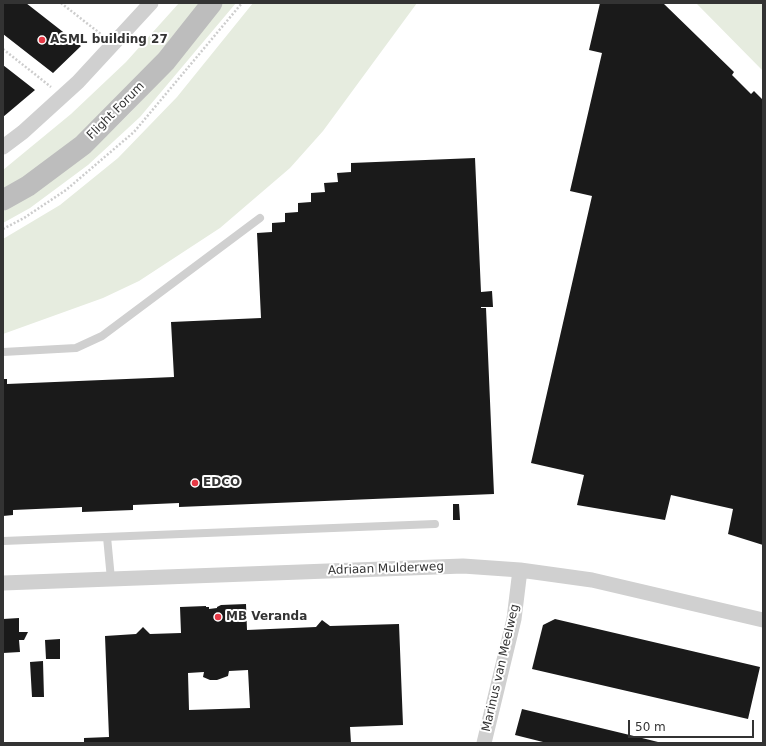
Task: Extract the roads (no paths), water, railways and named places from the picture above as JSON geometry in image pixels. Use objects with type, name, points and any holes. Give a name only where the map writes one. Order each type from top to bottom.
[{"type":"main road","name":"Flight Forum","points":[[3,200],[28,186],[83,145],[166,61],[212,3]]},
{"type":"street","points":[[3,147],[23,132],[78,82],[151,3]]},
{"type":"street","name":"Adriaan Mulderweg","points":[[3,583],[463,566],[520,570],[592,580],[763,620]]},
{"type":"street","name":"Marinus van Meelweg","points":[[484,743],[514,619],[520,570]]},
{"type":"lane","points":[[3,352],[76,348],[102,336],[260,218]]},
{"type":"lane","points":[[3,541],[435,524]]},
{"type":"lane","points":[[107,537],[111,579]]},
{"type":"place","name":"ASML building 27","points":[[42,40]]},
{"type":"place","name":"EDCO","points":[[195,483]]},
{"type":"place","name":"MB Veranda","points":[[218,617]]}]
